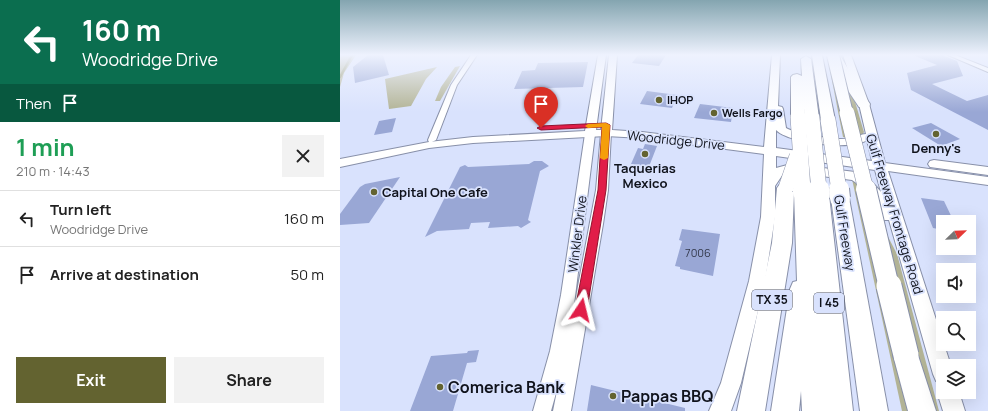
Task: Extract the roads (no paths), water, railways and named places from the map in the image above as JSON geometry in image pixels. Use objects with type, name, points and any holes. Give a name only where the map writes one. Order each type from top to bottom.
[{"type":"highway","name":"Gulf Freeway","points":[[799,74],[805,118],[800,148],[816,411]]},
{"type":"highway","name":"Gulf Freeway","points":[[806,74],[803,192],[839,411]]},
{"type":"highway","name":"Gulf Freeway","points":[[820,74],[828,120],[803,192],[874,411]]},
{"type":"highway","points":[[839,74],[899,325],[922,411]]},
{"type":"highway","points":[[845,74],[864,104]]},
{"type":"highway","name":"TX 35","points":[[751,411],[782,243],[803,192]]},
{"type":"highway","name":"TX 35","points":[[786,411],[806,244]]},
{"type":"main road","name":"Winkler Drive","points":[[590,130],[599,74]]},
{"type":"main road","name":"Winkler Drive","points":[[606,129],[611,74]]},
{"type":"main road","points":[[775,74],[770,146],[803,192]]},
{"type":"main road","name":"Gulf Freeway Frontage Road","points":[[854,74],[864,104],[878,162],[939,359]]},
{"type":"main road","points":[[599,81],[611,80]]},
{"type":"main road","points":[[774,86],[777,90],[779,124],[782,130],[791,136],[855,142],[864,138],[866,134],[865,125],[868,122]]},
{"type":"main road","name":"Woodridge Drive","points":[[340,163],[429,145],[606,129],[642,134],[770,146],[878,162],[988,181]]},
{"type":"main road","name":"Woodridge Drive","points":[[340,155],[432,138],[499,130],[590,130]]},
{"type":"main road","name":"Woodridge Drive","points":[[878,162],[988,171]]},
{"type":"main road","points":[[803,192],[778,171],[791,168],[854,176],[864,180],[871,187],[880,201],[890,228],[902,242]]},
{"type":"main road","points":[[720,411],[731,383],[757,281],[768,217],[803,192]]},
{"type":"main road","points":[[950,399],[954,411]]},
{"type":"street","points":[[432,138],[454,85],[461,74]]},
{"type":"street","name":"Winkler Drive","points":[[562,411],[599,210],[602,190],[606,129]]},
{"type":"street","name":"Winkler Drive","points":[[542,411],[558,351],[568,295],[590,130]]},
{"type":"place","name":"IHOP","points":[[659,100]]},
{"type":"place","name":"Wells Fargo","points":[[714,113]]},
{"type":"place","name":"Denny's","points":[[936,134]]},
{"type":"place","name":"Taquerias Mexico","points":[[645,154]]},
{"type":"place","name":"Capital One Cafe","points":[[374,192]]},
{"type":"place","name":"Comerica Bank","points":[[440,387]]},
{"type":"place","name":"Pappas BBQ","points":[[613,396]]}]
